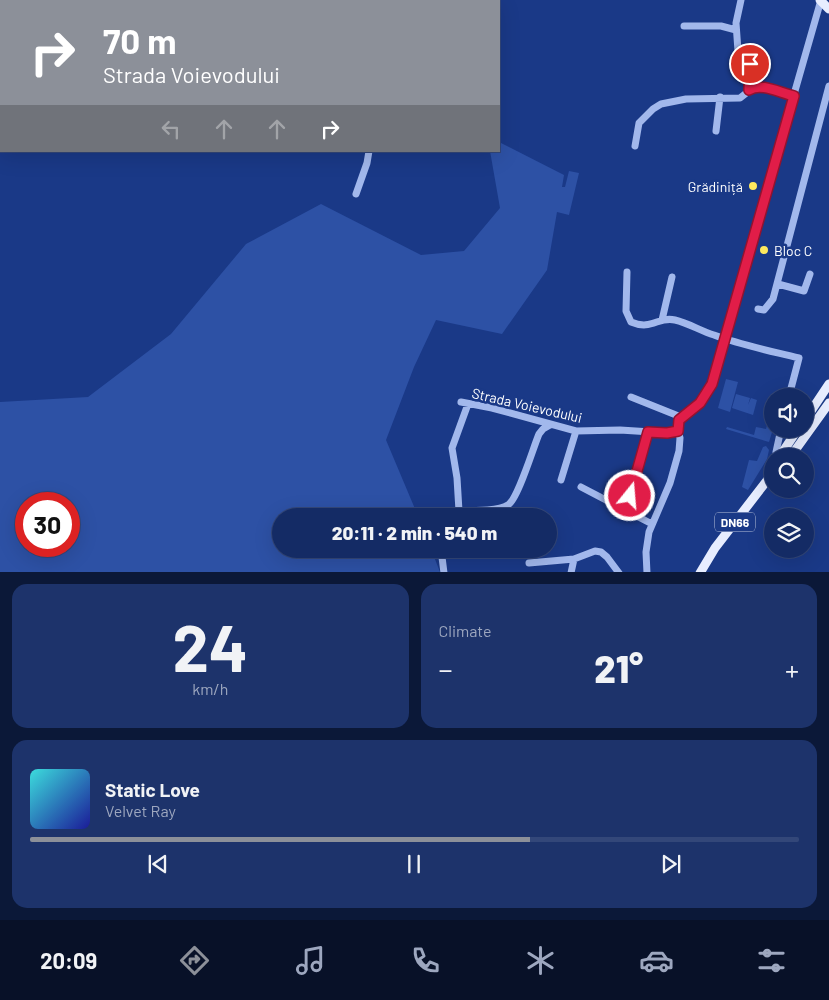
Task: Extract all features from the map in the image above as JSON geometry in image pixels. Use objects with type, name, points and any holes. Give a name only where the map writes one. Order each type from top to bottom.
[{"type":"main road","points":[[821,0],[829,10]]},
{"type":"main road","points":[[814,406],[829,384]]},
{"type":"main road","points":[[797,448],[829,403]]},
{"type":"main road","name":"DN66","points":[[700,572],[715,548],[764,484]]},
{"type":"street","points":[[741,0],[736,30],[739,54],[750,64],[749,90]]},
{"type":"street","points":[[647,572],[646,545],[652,524],[677,460],[680,445],[677,427],[681,417],[700,403],[708,391],[725,339],[821,0]]},
{"type":"street","points":[[684,26],[721,26],[736,30]]},
{"type":"street","points":[[758,309],[764,310],[768,306],[773,299],[778,284],[829,86]]},
{"type":"street","points":[[635,146],[639,123],[648,113],[662,104],[720,97],[740,98],[754,87],[794,96]]},
{"type":"street","points":[[716,131],[720,97]]},
{"type":"street","points":[[356,194],[368,163],[369,152]]},
{"type":"street","points":[[627,272],[626,312],[630,322],[651,325],[662,320],[673,319],[725,339],[799,358],[791,388]]},
{"type":"street","points":[[778,284],[804,291],[810,274]]},
{"type":"street","points":[[662,320],[672,277]]},
{"type":"street","points":[[631,396],[681,417]]},
{"type":"street","name":"Strada Voievodului","points":[[459,508],[457,478],[452,448],[465,403],[492,408],[576,431],[667,433],[678,431]]},
{"type":"street","points":[[499,508],[509,504],[516,493],[539,434],[550,425]]},
{"type":"street","points":[[561,480],[576,431]]},
{"type":"street","points":[[627,510],[648,432]]},
{"type":"street","points":[[581,488],[652,524]]},
{"type":"street","points":[[529,563],[574,559],[589,552],[601,552],[619,572]]},
{"type":"street","points":[[442,558],[444,572]]},
{"type":"street","points":[[571,572],[574,559]]},
{"type":"shaded area","points":[[500,143],[564,175],[562,187],[565,187],[569,171],[579,173],[569,215],[557,212],[547,270],[502,334],[436,320],[414,367],[386,440],[415,508],[272,508],[272,558],[435,558],[440,572],[0,572],[0,402],[88,397],[171,334],[246,244],[321,204],[421,255],[464,251],[500,208],[490,152],[500,152]]},
{"type":"shaded area","points":[[726,379],[738,382],[730,412],[718,408]]},
{"type":"shaded area","points":[[736,394],[750,398],[748,405],[751,398],[757,400],[753,415],[732,408]]},
{"type":"shaded area","points":[[727,427],[754,435],[756,427],[764,429],[764,438],[770,438],[769,442],[726,429]]},
{"type":"shaded area","points":[[766,446],[768,448],[764,448],[764,464],[748,490],[742,487],[749,460],[757,461],[763,447]]},
{"type":"place","name":"Grădiniță","points":[[753,186]]},
{"type":"place","name":"Bloc C","points":[[764,250]]},
{"type":"route","points":[[630,496],[648,432],[667,433],[678,431],[677,427],[681,417],[700,403],[712,384],[794,96],[760,87],[754,87],[749,90],[750,64]]}]
